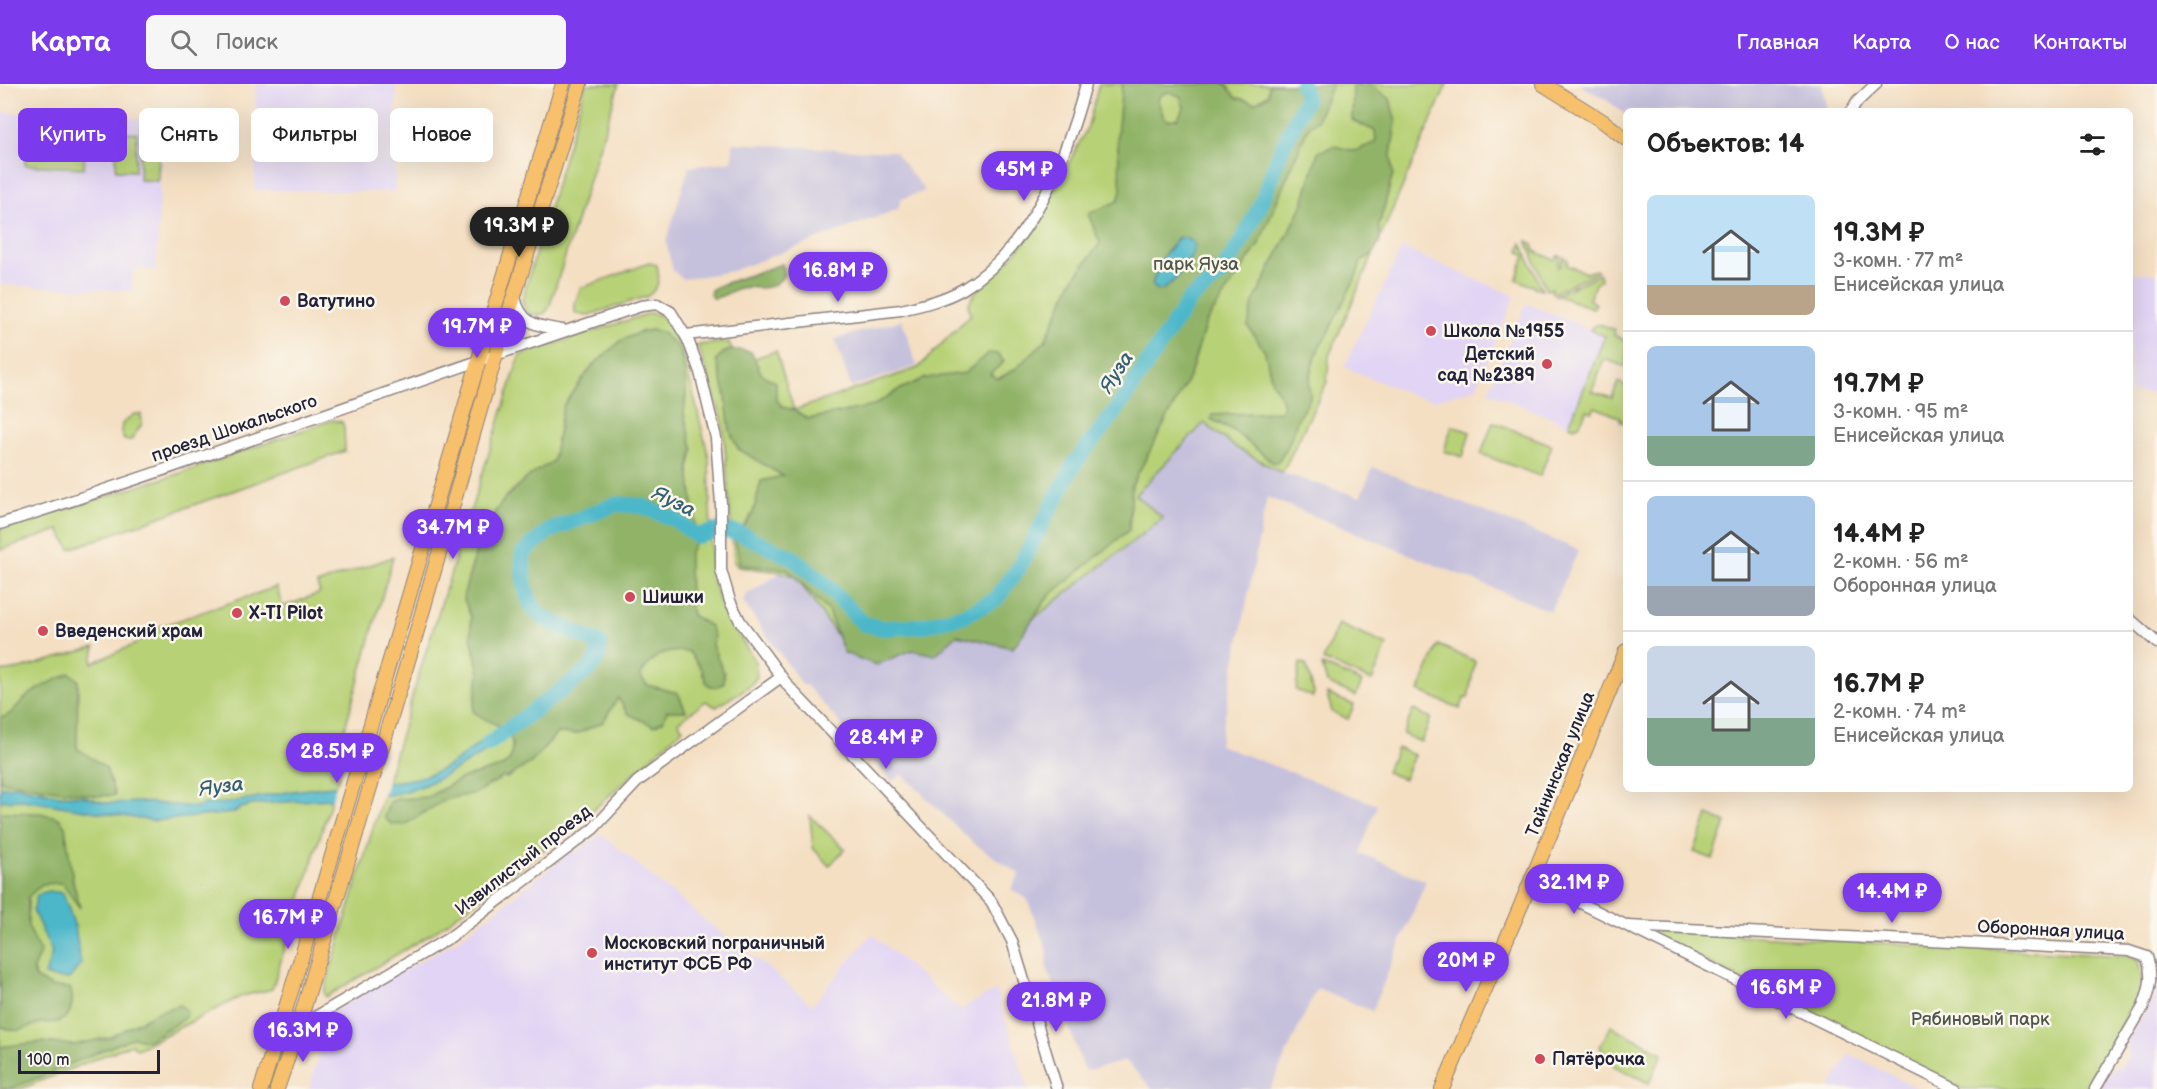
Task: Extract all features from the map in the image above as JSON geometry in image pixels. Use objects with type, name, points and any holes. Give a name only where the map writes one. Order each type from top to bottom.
[{"type":"main road","points":[[261,1089],[478,360],[563,84]]},
{"type":"main road","points":[[278,1089],[416,634],[496,354],[580,84]]},
{"type":"main road","points":[[1543,84],[1623,137]]},
{"type":"main road","points":[[518,233],[522,243],[530,242],[534,237]]},
{"type":"main road","name":"Тайнинская улица","points":[[1442,1089],[1623,658]]},
{"type":"street","points":[[686,335],[902,310],[933,302],[960,291],[978,279],[1004,256],[1030,220],[1072,134],[1086,84]]},
{"type":"street","points":[[1853,108],[1876,84]]},
{"type":"street","points":[[515,297],[517,308],[529,321],[546,327],[566,330]]},
{"type":"street","name":"проезд Шокальского","points":[[0,524],[166,470],[566,330],[651,304],[664,306],[671,312],[686,335],[697,363],[713,422],[721,504],[720,559],[724,585],[740,621],[781,676],[991,901],[1011,941],[1057,1089]]},
{"type":"street","points":[[485,339],[486,347],[490,352],[496,354]]},
{"type":"street","points":[[2133,622],[2157,643]]},
{"type":"street","name":"Извилистый проезд","points":[[298,1027],[449,938],[593,829],[638,781],[781,676]]},
{"type":"street","points":[[1532,879],[1957,1089]]},
{"type":"street","name":"Оборонная улица","points":[[1628,926],[2129,951],[2147,957],[2151,969],[2151,981],[2145,1000],[2095,1089]]},
{"type":"shaded area","points":[[256,84],[396,84],[396,108],[390,108],[390,162],[395,162],[395,192],[255,190],[255,162],[378,162],[378,108],[256,108]]},
{"type":"shaded area","points":[[1579,84],[1822,84],[1826,108],[1623,108],[1623,113]]},
{"type":"shaded area","points":[[0,112],[18,113],[18,162],[127,162],[127,118],[139,119],[139,162],[161,162],[156,270],[133,269],[132,291],[0,285]]},
{"type":"shaded area","points":[[733,143],[894,151],[925,191],[901,199],[898,209],[732,271],[683,279],[673,271],[666,242],[689,167],[732,161]]},
{"type":"shaded area","name":"Школа №1955","points":[[1402,248],[1515,296],[1476,388],[1434,400],[1414,396],[1344,367]]},
{"type":"shaded area","points":[[2133,273],[2157,273],[2157,393],[2133,392]]},
{"type":"shaded area","name":"Детский сад №2389","points":[[1526,303],[1605,336],[1569,425],[1488,392]]},
{"type":"shaded area","points":[[902,320],[917,366],[851,387],[835,339]]},
{"type":"shaded area","points":[[1204,423],[1235,447],[1282,473],[1360,497],[1373,467],[1579,550],[1550,611],[1267,497],[1219,745],[1377,805],[1360,853],[1426,881],[1372,1011],[1317,988],[1270,1089],[1152,1089],[1126,1061],[1085,1071],[1046,965],[1048,952],[1027,899],[1011,889],[1020,874],[973,843],[902,774],[892,781],[806,685],[803,686],[743,602],[746,595],[781,572],[796,577],[838,637],[1162,517],[1135,495]]},
{"type":"shaded area","name":"Московский пограничный институт ФСБ РФ","points":[[601,834],[812,1005],[872,934],[960,1010],[996,990],[1028,1089],[309,1089],[330,1013],[459,939],[570,853],[576,852]]},
{"type":"shaded area","points":[[2157,985],[2157,1089],[2100,1089],[2113,1067],[2121,1068],[2129,1055],[2125,1045],[2150,1003]]},
{"type":"shaded area","points":[[1849,1054],[1919,1089],[1829,1089]]},
{"type":"green space","points":[[586,84],[619,84],[549,308],[545,313],[538,315],[526,313],[522,300]]},
{"type":"green space","name":"парк Яуза","points":[[1099,84],[1447,84],[1329,356],[1327,382],[1282,473],[1235,447],[1204,423],[1135,495],[1163,518],[1024,626],[950,618],[878,651],[838,637],[796,577],[781,572],[738,567],[734,562],[723,422],[698,345],[729,342],[737,364],[776,351],[794,410],[918,368],[971,314],[968,305],[976,291],[1011,258],[1034,230],[1088,126]]},
{"type":"green space","name":"парк Яуза","points":[[1122,84],[1226,84],[1236,97],[1255,103],[1268,95],[1269,84],[1332,84],[1317,120],[1308,128],[1258,246],[1206,322],[1190,375],[1132,485],[1129,530],[1048,597],[1013,648],[957,635],[935,655],[912,650],[876,665],[844,653],[828,611],[787,569],[740,565],[735,539],[753,513],[761,481],[783,476],[738,449],[730,431],[725,392],[716,360],[732,350],[751,352],[762,375],[776,382],[776,399],[783,407],[794,410],[808,419],[873,406],[898,390],[926,378],[965,373],[988,353],[998,354],[1004,362],[990,374],[998,379],[1015,369],[1045,341],[1072,281],[1100,243],[1088,214],[1118,201],[1121,190],[1117,136]],"holes":[[[1169,92],[1180,96],[1184,108],[1178,118],[1169,120],[1164,118],[1158,101],[1160,95]],[[1178,238],[1171,283],[1162,290],[1157,290],[1152,284],[1163,257]]]},
{"type":"green space","points":[[1369,84],[1390,99],[1396,122],[1391,155],[1393,174],[1379,226],[1380,240],[1374,253],[1361,262],[1356,277],[1319,348],[1309,383],[1310,398],[1298,418],[1288,446],[1277,463],[1272,462],[1234,431],[1211,419],[1212,415],[1275,412],[1280,411],[1283,407],[1279,392],[1272,383],[1265,352],[1248,326],[1253,303],[1302,206],[1318,152],[1334,146],[1355,151],[1376,142],[1375,131],[1352,120],[1353,85]]},
{"type":"green space","points":[[127,132],[137,133],[135,171],[116,170],[116,162],[127,162]]},
{"type":"green space","points":[[25,162],[84,162],[84,168],[25,165]]},
{"type":"green space","points":[[140,162],[159,162],[158,181],[139,180]]},
{"type":"green space","points":[[1527,241],[1533,244],[1534,251],[1555,260],[1557,256],[1561,256],[1558,266],[1560,267],[1564,257],[1568,260],[1567,265],[1586,273],[1595,270],[1598,272],[1553,293],[1552,288],[1546,290]]},
{"type":"green space","points":[[1522,243],[1542,290],[1516,279],[1525,257],[1519,251]]},
{"type":"green space","points":[[649,263],[657,265],[659,278],[655,289],[648,296],[586,316],[575,313],[575,302],[581,288]]},
{"type":"green space","points":[[782,264],[783,276],[775,284],[761,288],[739,288],[717,298],[710,295],[711,290],[720,285]]},
{"type":"green space","points":[[1600,274],[1601,280],[1595,284],[1589,300],[1596,304],[1593,308],[1555,295]]},
{"type":"green space","points":[[650,313],[659,315],[670,323],[684,356],[709,458],[712,577],[723,611],[755,661],[757,677],[750,686],[716,707],[706,701],[678,722],[683,729],[582,820],[433,933],[326,997],[324,992],[422,664],[520,355]]},
{"type":"green space","points":[[1596,325],[1602,325],[1615,330],[1614,335],[1623,340],[1623,366],[1604,359],[1592,391],[1612,398],[1618,382],[1623,384],[1623,422],[1620,421],[1621,418],[1595,407],[1592,412],[1587,410],[1580,424],[1575,427],[1569,425],[1605,336],[1590,330]]},
{"type":"green space","points":[[651,330],[661,332],[676,345],[681,354],[685,373],[684,414],[693,450],[689,469],[697,537],[689,554],[690,605],[692,615],[710,626],[714,636],[712,645],[724,673],[724,683],[715,688],[707,684],[700,667],[688,651],[660,655],[650,662],[640,676],[647,685],[678,693],[686,711],[667,711],[663,721],[654,726],[628,714],[618,698],[603,722],[577,734],[557,733],[532,762],[507,778],[503,777],[476,793],[446,799],[404,825],[391,824],[384,817],[389,802],[398,799],[428,797],[462,778],[501,767],[510,760],[512,747],[508,732],[473,711],[479,674],[471,636],[471,617],[463,597],[482,530],[505,498],[528,477],[553,461],[563,406],[592,366],[622,340]]},
{"type":"green space","points":[[134,414],[141,414],[142,424],[131,440],[124,440],[121,432],[122,424]]},
{"type":"green space","points":[[332,420],[342,422],[345,451],[70,549],[59,530],[0,550],[0,529],[181,473]]},
{"type":"green space","points":[[1493,422],[1552,445],[1540,476],[1481,454]]},
{"type":"green space","points":[[1452,426],[1470,432],[1463,457],[1444,451]]},
{"type":"green space","points":[[393,557],[345,728],[344,760],[272,989],[242,996],[137,1049],[132,1044],[21,1089],[0,1089],[0,672],[20,669],[95,647],[92,663],[138,643],[144,632],[276,587],[283,607],[320,593],[317,584]]},
{"type":"green space","points":[[1338,624],[1387,645],[1372,681],[1323,660]]},
{"type":"green space","points":[[1438,645],[1475,661],[1468,698],[1465,697],[1460,709],[1419,691]]},
{"type":"green space","points":[[1300,663],[1306,664],[1314,693],[1313,697],[1296,690]]},
{"type":"green space","points":[[1322,665],[1362,682],[1356,696],[1327,683]]},
{"type":"green space","points":[[70,673],[78,680],[77,748],[106,768],[115,795],[97,796],[0,781],[0,718],[11,713],[34,692]]},
{"type":"green space","points":[[1327,694],[1354,705],[1348,719],[1332,712]]},
{"type":"green space","points":[[1413,710],[1431,718],[1421,742],[1403,734]]},
{"type":"green space","points":[[1397,748],[1414,755],[1404,779],[1386,772]]},
{"type":"green space","points":[[0,812],[40,813],[59,818],[65,826],[73,881],[80,908],[62,883],[42,884],[28,897],[28,926],[40,952],[33,969],[35,978],[52,987],[70,988],[72,1002],[70,1011],[64,1019],[17,1030],[0,1026]]},
{"type":"green space","points":[[1708,815],[1726,823],[1713,859],[1694,852]]},
{"type":"green space","points":[[810,816],[845,849],[829,866],[813,848]]},
{"type":"green space","name":"Рябиновый парк","points":[[1642,930],[2125,956],[2138,960],[2143,985],[2085,1089],[1962,1089]]},
{"type":"green space","points":[[180,1005],[187,1011],[184,1019],[147,1041],[134,1037],[25,1083],[8,1089],[0,1089],[0,1047],[41,1042],[73,1045],[111,1037],[155,1013]]},
{"type":"green space","points":[[1611,1026],[1663,1053],[1649,1083],[1614,1066],[1600,1047]]},
{"type":"water","points":[[1178,238],[1186,238],[1195,245],[1193,252],[1187,265],[1178,276],[1162,290],[1157,290],[1152,284],[1163,257]]},
{"type":"water","points":[[501,727],[507,738],[497,745],[432,782],[389,795],[256,804],[233,813],[153,821],[23,800],[0,801],[0,787],[17,786],[61,795],[83,796],[106,803],[144,802],[196,807],[307,789],[405,780],[428,775],[448,766]]},
{"type":"water","points":[[48,891],[63,893],[75,927],[81,964],[69,979],[45,975],[52,952],[33,911],[37,895]]},
{"type":"pier","points":[[388,777],[382,798],[331,802],[337,782]]},
{"type":"waterway","name":"Яуза","points":[[488,744],[589,670],[597,659],[600,644],[553,623],[535,610],[525,587],[523,553],[549,531],[616,504],[642,506],[677,521],[697,536],[720,530],[739,533],[793,558],[827,586],[864,624],[883,628],[920,626],[965,615],[996,599],[1018,569],[1075,463],[1115,412],[1190,299],[1220,275],[1241,242],[1260,206],[1279,155],[1306,98],[1302,84]]},
{"type":"place","name":"Ватутино","points":[[285,301]]},
{"type":"place","name":"Школа №1955","points":[[1431,331]]},
{"type":"place","name":"Детский сад №2389","points":[[1547,364]]},
{"type":"place","name":"Шишки","points":[[630,597]]},
{"type":"place","name":"X-TI Pilot","points":[[237,613]]},
{"type":"place","name":"Введенский храм","points":[[43,631]]},
{"type":"place","name":"Московский пограничный институт ФСБ РФ","points":[[592,953]]},
{"type":"place","name":"Пятёрочка","points":[[1540,1059]]}]
